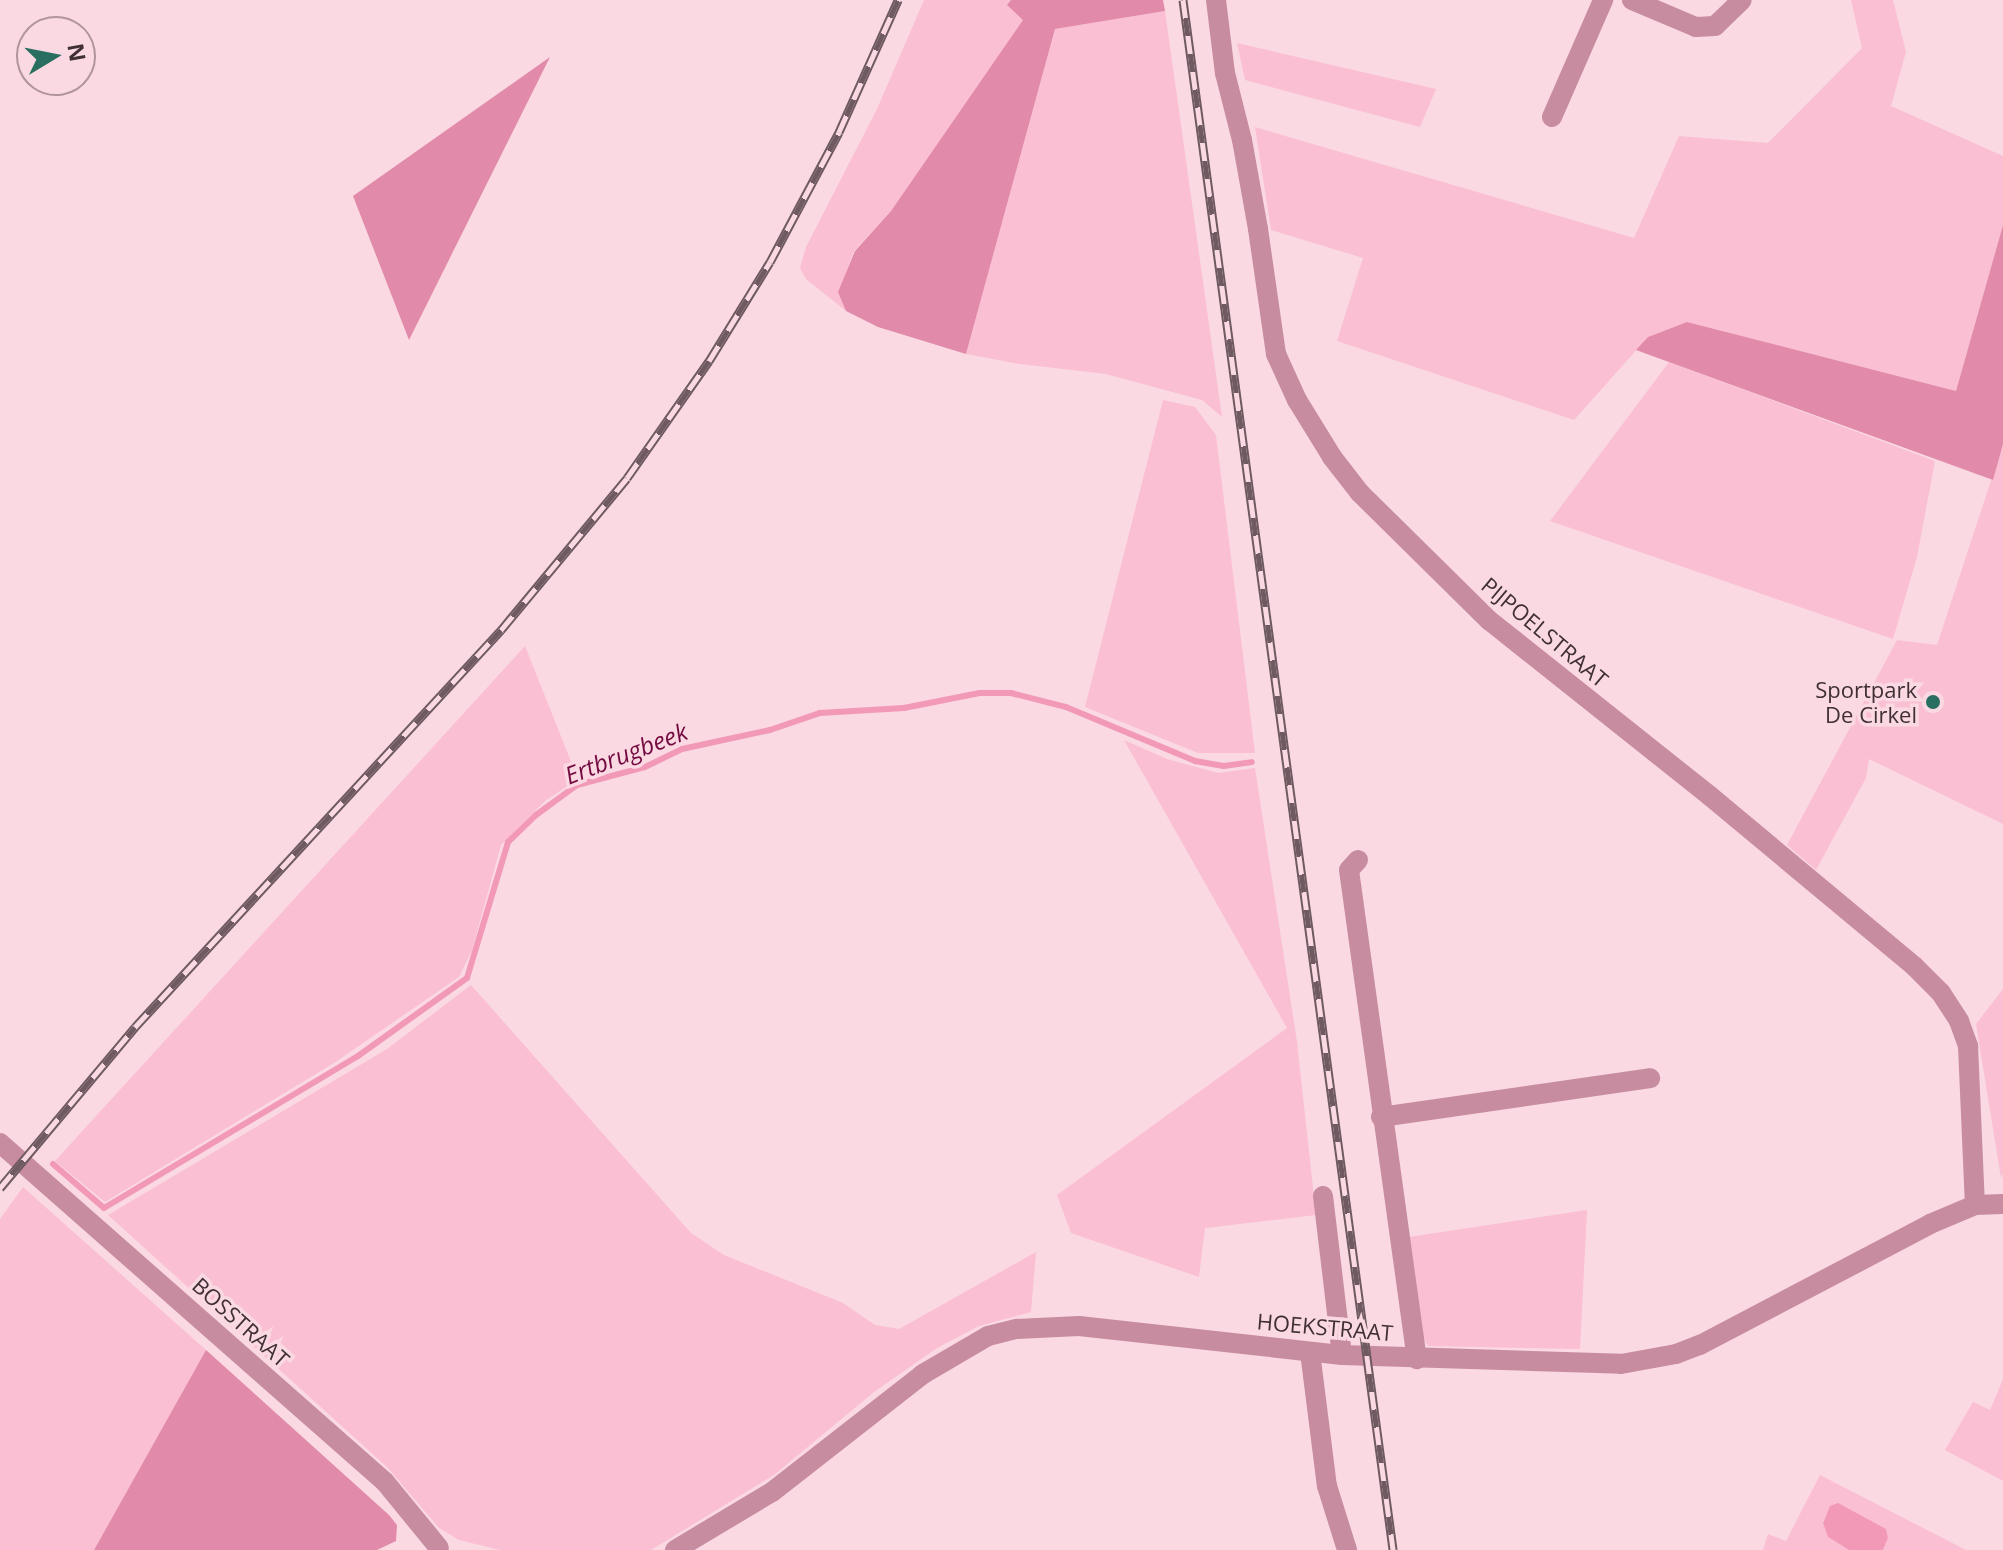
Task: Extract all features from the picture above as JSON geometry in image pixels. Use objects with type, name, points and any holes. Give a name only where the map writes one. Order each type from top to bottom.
[{"type":"street","name":"PIJPOELSTRAAT","points":[[1216,0],[1225,73],[1242,140],[1276,354],[1297,400],[1332,457],[1360,493],[1490,621],[1721,805],[1941,993],[1959,1021],[1968,1046],[1975,1205]]},
{"type":"street","points":[[1552,117],[1603,0]]},
{"type":"street","points":[[1632,0],[1696,27],[1715,26],[1742,0]]},
{"type":"street","points":[[1358,860],[1349,870],[1417,1359]]},
{"type":"street","points":[[1381,1117],[1650,1078]]},
{"type":"street","name":"BOSSTRAAT","points":[[0,1143],[385,1482],[439,1549]]},
{"type":"street","points":[[1323,1196],[1342,1355]]},
{"type":"street","name":"HOEKSTRAAT","points":[[675,1550],[772,1492],[923,1374],[988,1336],[1017,1329],[1079,1326],[1342,1355],[1621,1364],[1676,1354],[1700,1345],[1930,1224],[1975,1205],[2003,1204]]},
{"type":"street","points":[[1310,1352],[1327,1486],[1347,1550]]},
{"type":"shaded area","points":[[924,0],[1011,0],[1008,5],[1024,20],[891,211],[854,251],[839,292],[846,311],[806,279],[800,268],[806,247],[877,109]]},
{"type":"shaded area","points":[[1011,0],[1163,0],[1165,11],[1055,29],[966,354],[878,327],[846,311],[838,292],[855,251],[891,211],[1023,20],[1007,5]]},
{"type":"shaded area","points":[[1851,0],[1893,0],[1906,52],[1891,106],[2003,156],[2003,225],[1956,391],[1687,322],[1648,337],[1574,420],[1337,341],[1363,258],[1271,230],[1255,127],[1634,238],[1679,136],[1768,143],[1862,48]]},
{"type":"shaded area","points":[[1165,11],[1222,417],[1202,400],[1106,374],[966,354],[1055,29]]},
{"type":"shaded area","points":[[1237,43],[1436,89],[1420,127],[1245,80]]},
{"type":"shaded area","points":[[550,57],[409,340],[353,196]]},
{"type":"shaded area","points":[[2003,225],[2003,444],[1993,480],[1636,350],[1648,337],[1687,322],[1956,391]]},
{"type":"shaded area","points":[[1669,362],[1935,461],[1917,557],[1893,639],[1550,521]]},
{"type":"shaded area","points":[[1163,400],[1195,407],[1216,435],[1255,753],[1198,753],[1085,707]]},
{"type":"shaded area","name":"Sportpark De Cirkel","points":[[2003,444],[2003,824],[1869,759],[1866,778],[1816,870],[1787,845],[1897,640],[1937,645]]},
{"type":"shaded area","points":[[525,646],[578,779],[545,801],[501,845],[472,950],[459,977],[334,1063],[105,1202],[55,1161]]},
{"type":"shaded area","points":[[1124,740],[1167,759],[1218,773],[1255,768],[1297,1042],[1316,1215],[1205,1228],[1199,1277],[1071,1233],[1057,1195],[1287,1028]]},
{"type":"shaded area","points":[[471,985],[691,1233],[724,1255],[843,1303],[875,1325],[899,1329],[1036,1252],[1031,1312],[979,1326],[937,1348],[874,1392],[774,1475],[651,1550],[500,1550],[459,1540],[439,1528],[387,1467],[108,1215],[387,1049]]},
{"type":"shaded area","points":[[2003,989],[2003,1173],[2001,1178],[1976,1024]]},
{"type":"shaded area","points":[[23,1187],[206,1350],[94,1550],[0,1550],[0,1219]]},
{"type":"shaded area","points":[[1587,1210],[1580,1349],[1428,1346],[1423,1338],[1409,1237]]},
{"type":"shaded area","points":[[206,1350],[389,1515],[397,1525],[396,1541],[377,1550],[94,1550]]},
{"type":"shaded area","points":[[2003,1379],[2003,1481],[1945,1450],[1973,1402],[1990,1410]]},
{"type":"shaded area","points":[[1820,1475],[1966,1550],[1883,1550],[1888,1538],[1830,1507],[1823,1522],[1828,1537],[1849,1550],[1763,1550],[1768,1534],[1786,1541]]},
{"type":"shaded area","points":[[1838,1503],[1886,1529],[1888,1538],[1883,1550],[1849,1550],[1828,1537],[1823,1523],[1830,1506]]},
{"type":"waterway","name":"Ertbrugbeek","points":[[53,1164],[104,1208],[358,1056],[467,978],[508,842],[536,815],[577,785],[645,767],[682,749],[770,730],[820,713],[904,708],[980,693],[1011,693],[1066,707],[1195,761],[1224,766],[1252,762]]},
{"type":"railway","points":[[0,1188],[135,1027],[501,630],[627,478],[709,361],[770,262],[839,132],[898,0]]},
{"type":"railway","points":[[1183,0],[1393,1550]]},
{"type":"place","name":"Sportpark De Cirkel","points":[[1933,702]]}]
